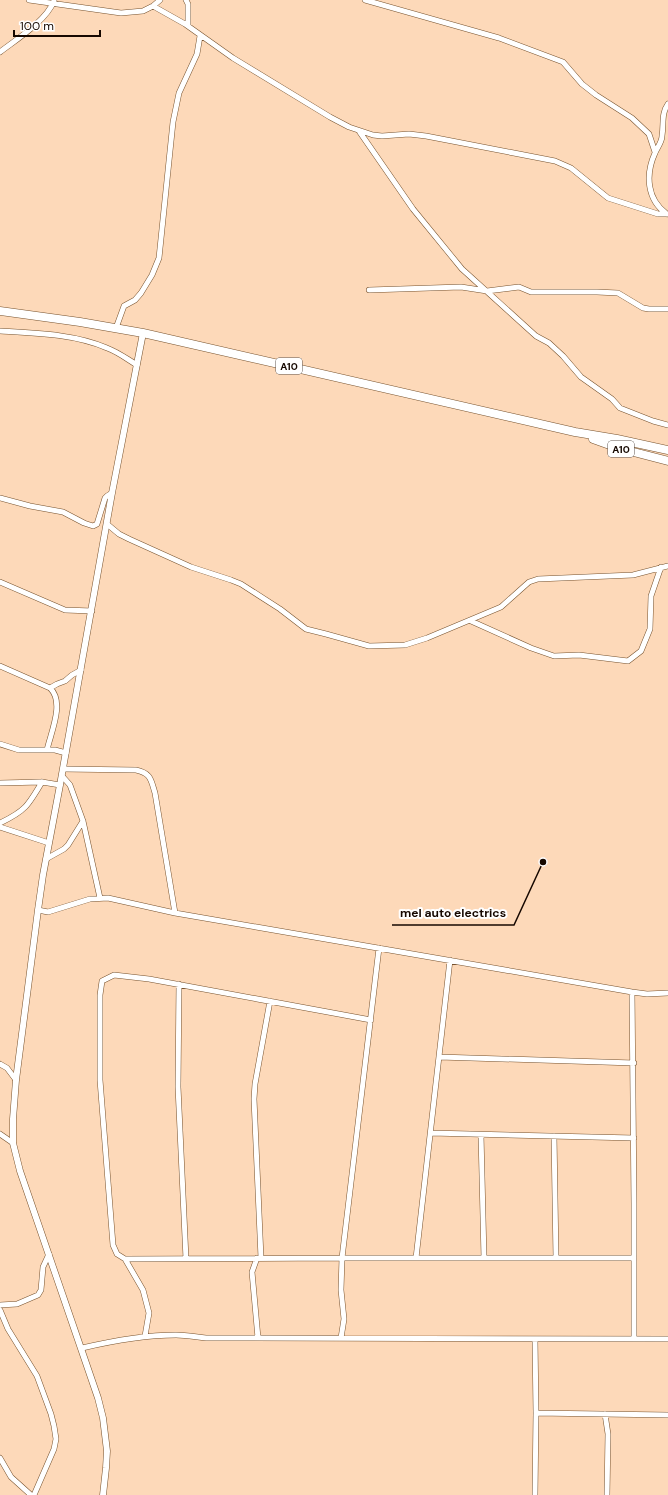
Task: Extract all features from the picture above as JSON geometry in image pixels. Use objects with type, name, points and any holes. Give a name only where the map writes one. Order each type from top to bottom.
[{"type":"main road","name":"A10","points":[[0,311],[80,322],[143,333],[575,432],[618,439],[668,450]]},
{"type":"main road","name":"A10","points":[[575,432],[618,448],[668,461]]},
{"type":"street","points":[[29,0],[54,2],[121,13],[143,11],[153,6],[160,0]]},
{"type":"street","points":[[186,0],[188,4],[188,26]]},
{"type":"street","points":[[365,0],[499,38],[563,62],[582,84],[596,95],[632,118],[649,134],[655,152]]},
{"type":"street","points":[[0,52],[40,20],[48,12],[54,2]]},
{"type":"street","points":[[153,6],[188,26],[233,58],[330,118],[349,127],[373,135],[382,136],[409,134],[426,136],[555,161],[571,168],[608,198],[658,214],[667,214]]},
{"type":"street","points":[[116,328],[124,306],[135,300],[145,288],[159,258],[173,122],[179,93],[197,54],[200,36]]},
{"type":"street","points":[[667,214],[656,202],[649,187],[649,174],[655,152],[662,138],[664,111],[668,104]]},
{"type":"street","points":[[359,131],[413,209],[462,269],[536,336],[549,343],[563,356],[584,380],[612,399],[620,408],[653,421],[668,425]]},
{"type":"street","points":[[369,290],[461,287],[487,292],[519,287],[531,292],[618,293],[643,308],[668,309]]},
{"type":"street","points":[[0,331],[39,334],[83,340],[108,348],[137,366]]},
{"type":"street","points":[[103,1495],[106,1468],[106,1434],[98,1398],[20,1171],[13,1143],[13,1124],[16,1080],[46,859],[92,611],[112,493],[143,333]]},
{"type":"street","points":[[0,498],[30,506],[64,512],[84,523],[93,526],[97,524],[105,498],[112,493]]},
{"type":"street","points":[[107,524],[119,534],[191,567],[241,584],[280,609],[306,629],[361,644],[378,647],[405,645],[471,621],[501,607],[529,582],[538,579],[633,576],[668,566]]},
{"type":"street","points":[[471,621],[531,648],[554,656],[579,655],[628,661],[641,651],[650,629],[651,596],[661,567]]},
{"type":"street","points":[[0,582],[65,610],[92,611]]},
{"type":"street","points":[[0,666],[50,688],[54,692],[57,698],[57,708],[47,750]]},
{"type":"street","points":[[50,688],[65,681],[81,670]]},
{"type":"street","points":[[0,744],[20,750],[47,750],[66,753]]},
{"type":"street","points":[[63,769],[136,770],[143,771],[149,776],[155,793],[175,913]]},
{"type":"street","points":[[62,776],[70,784],[83,821],[100,898]]},
{"type":"street","points":[[0,783],[42,782],[60,785]]},
{"type":"street","points":[[0,823],[22,811],[31,801],[42,782]]},
{"type":"street","points":[[46,859],[64,849],[68,845],[83,821]]},
{"type":"street","points":[[0,827],[49,842]]},
{"type":"street","points":[[38,910],[48,912],[76,903],[100,898],[117,899],[155,910],[632,992],[647,994],[668,993]]},
{"type":"street","points":[[341,1338],[344,1319],[341,1290],[342,1258],[379,948]]},
{"type":"street","points":[[416,1258],[450,960]]},
{"type":"street","points":[[145,1336],[149,1313],[143,1290],[125,1259],[117,1254],[113,1245],[100,1080],[100,995],[102,981],[114,975],[149,979],[371,1020]]},
{"type":"street","points":[[179,984],[178,1087],[186,1259]]},
{"type":"street","points":[[632,992],[634,1063],[634,1339]]},
{"type":"street","points":[[258,1338],[252,1272],[259,1258],[254,1098],[255,1084],[270,1001]]},
{"type":"street","points":[[439,1057],[634,1063]]},
{"type":"street","points":[[0,1064],[7,1068],[16,1080]]},
{"type":"street","points":[[0,1134],[13,1143]]},
{"type":"street","points":[[431,1134],[634,1138]]},
{"type":"street","points":[[481,1135],[484,1258]]},
{"type":"street","points":[[554,1136],[556,1258]]},
{"type":"street","points":[[0,1304],[17,1304],[38,1295],[41,1290],[43,1267],[49,1254]]},
{"type":"street","points":[[125,1259],[634,1258]]},
{"type":"street","points":[[0,1310],[8,1329],[37,1376],[51,1414],[56,1439],[54,1449],[32,1495],[11,1476],[0,1458]]},
{"type":"street","points":[[82,1348],[105,1342],[145,1336],[177,1335],[206,1338],[668,1339]]},
{"type":"street","points":[[535,1338],[535,1495]]},
{"type":"street","points":[[536,1413],[668,1415]]},
{"type":"street","points":[[605,1414],[608,1434],[608,1495]]},
{"type":"place","name":"mel auto electrics","points":[[543,862]]}]
